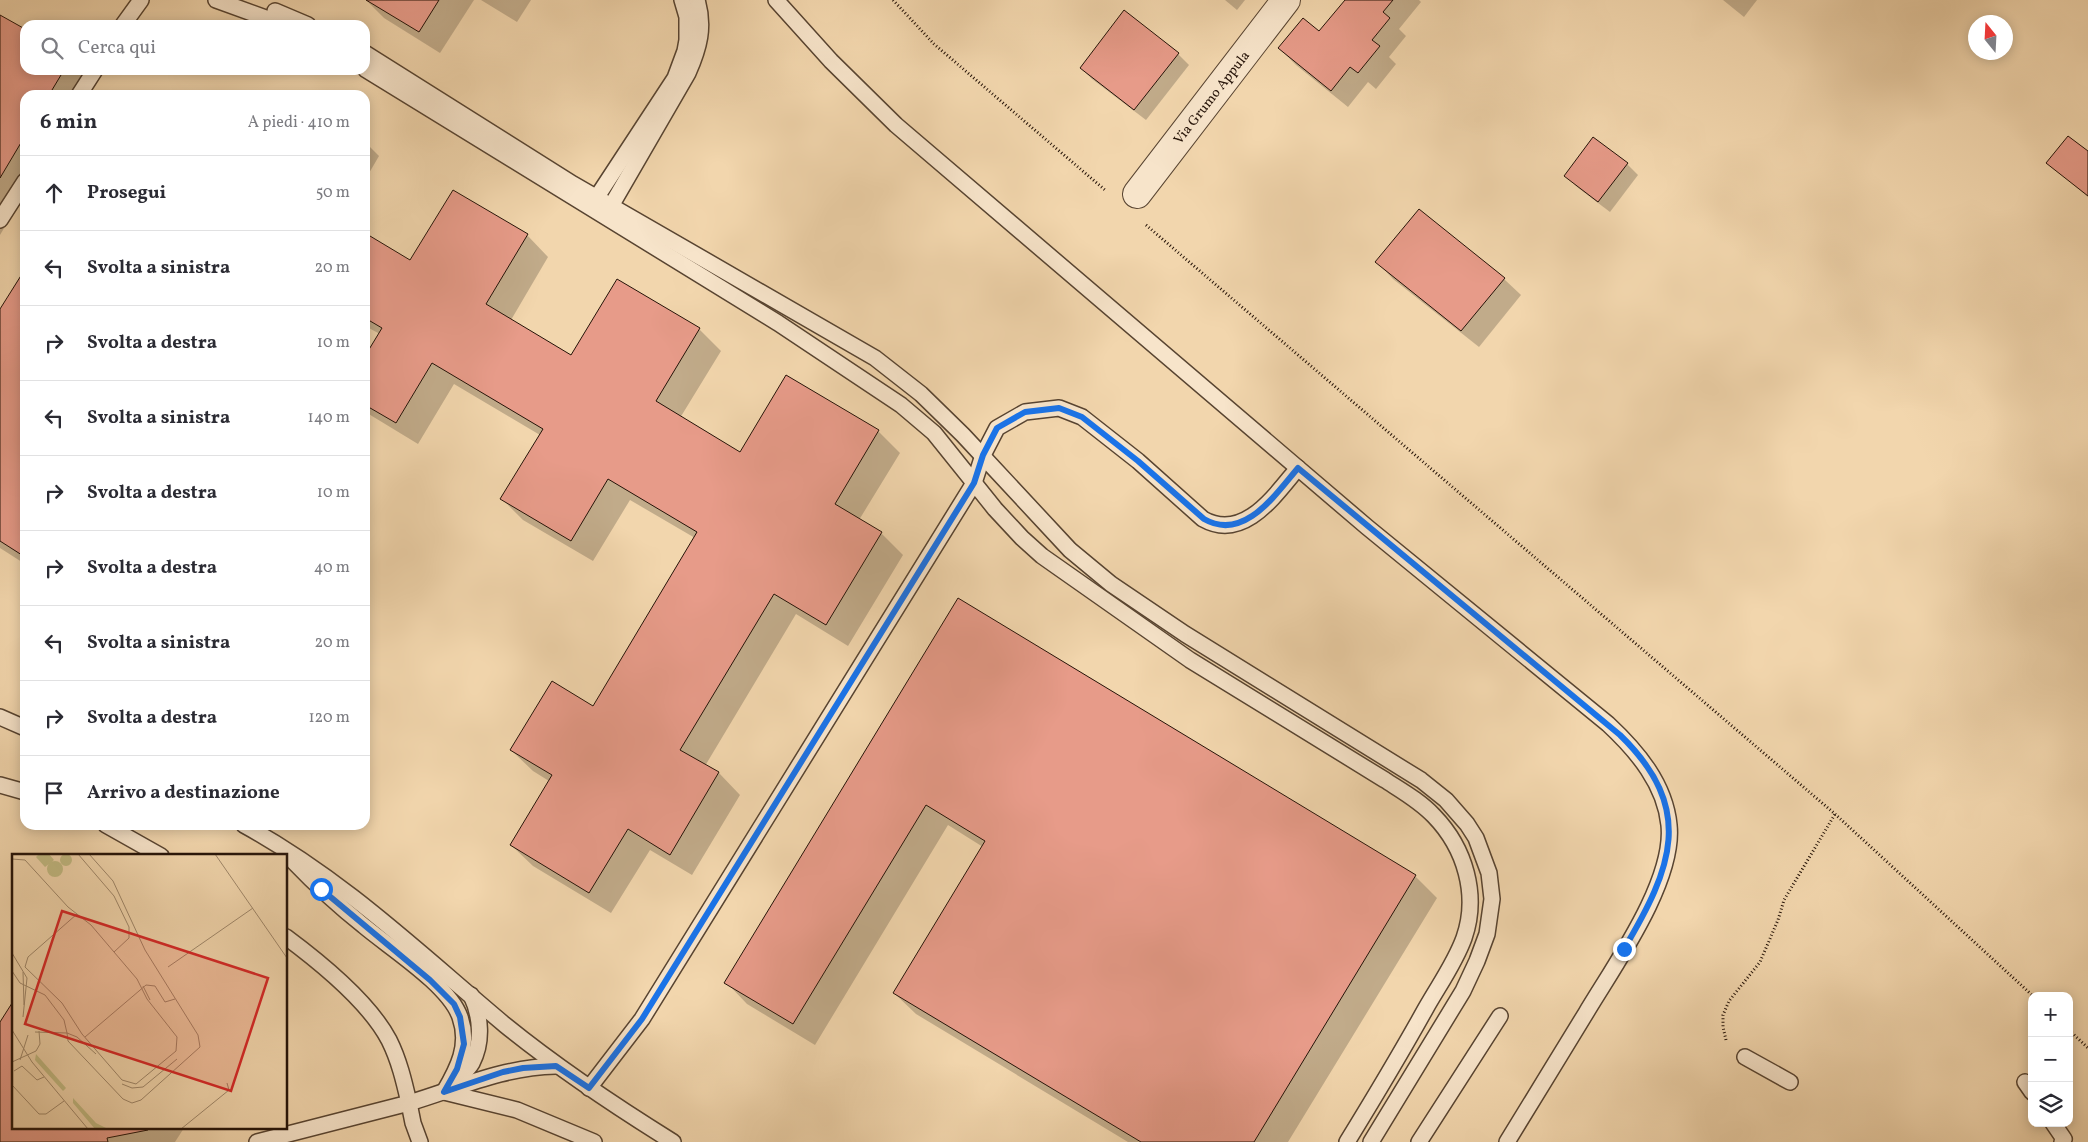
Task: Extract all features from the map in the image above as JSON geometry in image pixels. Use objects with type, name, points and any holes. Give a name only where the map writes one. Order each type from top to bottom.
[{"type":"street","name":"Via Grumo Appula","points":[[1138,206],[1286,0]]},
{"type":"lane","points":[[127,20],[141,0]]},
{"type":"lane","points":[[216,0],[271,20]]},
{"type":"lane","points":[[246,0],[296,20]]},
{"type":"lane","points":[[593,202],[675,78],[687,40],[687,17],[682,0]]},
{"type":"lane","points":[[608,211],[694,61],[702,30],[697,0]]},
{"type":"lane","points":[[776,0],[836,66],[896,125],[1298,468],[1608,724],[1631,746],[1641,759],[1655,782],[1664,804],[1669,825],[1668,849],[1653,895],[1624,949],[1507,1142]]},
{"type":"lane","points":[[370,56],[593,202]]},
{"type":"lane","points":[[370,72],[608,211],[901,405],[934,433],[995,509],[1022,538],[1066,574],[1190,660],[1413,798],[1434,816],[1452,837],[1467,874],[1471,912],[1464,939],[1388,1075],[1347,1142]]},
{"type":"lane","points":[[82,90],[92,75]]},
{"type":"lane","points":[[0,220],[20,189]]},
{"type":"lane","points":[[608,211],[862,349],[895,372],[921,394],[983,455],[1064,544],[1111,584],[1185,634],[1421,780],[1459,813],[1476,838],[1489,873],[1492,890],[1492,908],[1483,948],[1463,991],[1371,1142]]},
{"type":"lane","points":[[589,1088],[642,1019],[974,483],[983,455],[997,428],[1016,416],[1042,409],[1059,408],[1069,411],[1082,417],[1138,461],[1204,519],[1216,525],[1224,526],[1240,523],[1255,516],[1298,468]]},
{"type":"lane","points":[[0,717],[20,726]]},
{"type":"lane","points":[[0,785],[20,791]]},
{"type":"lane","points":[[115,830],[157,854]]},
{"type":"lane","points":[[253,830],[340,885],[556,1066],[673,1142]]},
{"type":"lane","points":[[274,842],[286,854]]},
{"type":"lane","points":[[288,856],[321,889],[430,980],[454,1004],[460,1017],[464,1044],[457,1069],[444,1092]]},
{"type":"lane","points":[[288,939],[350,992],[376,1019],[390,1041],[400,1067],[413,1123],[420,1142]]},
{"type":"lane","points":[[444,1092],[471,1065],[476,1053],[480,1028],[475,1004],[470,993]]},
{"type":"lane","points":[[1419,1142],[1500,1016]]},
{"type":"lane","points":[[1745,1057],[1790,1082]]},
{"type":"lane","points":[[257,1142],[409,1103],[503,1072],[523,1068],[556,1066]]},
{"type":"lane","points":[[444,1092],[517,1110],[594,1142]]},
{"type":"lane","points":[[2056,1127],[2064,1139],[2062,1142]]},
{"type":"path","points":[[893,0],[934,44],[1108,193]]},
{"type":"path","points":[[1138,206],[1834,814],[2029,992]]},
{"type":"path","points":[[1745,1057],[1727,1043],[1723,1027],[1723,1015],[1729,1001],[1760,962],[1778,920],[1784,900],[1834,814]]},
{"type":"path","points":[[2073,1034],[2088,1048]]},
{"type":"building","points":[[366,0],[439,0],[419,32]]},
{"type":"building","points":[[1345,0],[1393,0],[1383,12],[1390,18],[1372,40],[1380,46],[1358,73],[1350,67],[1331,91],[1278,48],[1303,18],[1319,31]]},
{"type":"building","points":[[1124,10],[1179,53],[1134,110],[1080,68]]},
{"type":"building","points":[[0,15],[20,26],[20,75],[61,75],[52,90],[20,90],[20,144],[0,178]]},
{"type":"building","points":[[2068,136],[2088,151],[2088,196],[2046,163]]},
{"type":"building","points":[[1593,137],[1628,163],[1598,202],[1564,176]]},
{"type":"building","points":[[453,190],[528,234],[486,304],[571,355],[617,279],[700,328],[656,401],[740,452],[786,375],[879,430],[835,504],[882,532],[826,625],[774,594],[680,750],[719,772],[670,855],[628,829],[589,893],[510,845],[552,775],[510,750],[552,681],[593,706],[697,532],[608,479],[571,541],[500,499],[543,429],[432,363],[396,423],[370,408],[370,348],[382,328],[370,321],[370,236],[410,260]]},
{"type":"building","points":[[1419,209],[1505,278],[1461,331],[1375,262]]},
{"type":"building","points":[[20,277],[20,554],[0,541],[0,309]]},
{"type":"building","points":[[958,598],[1416,875],[1254,1142],[1141,1142],[893,993],[985,841],[926,805],[793,1024],[724,983]]},
{"type":"building","points":[[12,1003],[12,1130],[148,1130],[107,1138],[108,1142],[0,1142],[0,1022]]},
{"type":"route","points":[[321,889],[443,991],[454,1004],[460,1017],[464,1044],[457,1069],[444,1092],[503,1072],[537,1066],[556,1066],[589,1088],[642,1019],[974,483],[983,455],[997,428],[1025,412],[1059,408],[1082,417],[1138,461],[1204,519],[1216,525],[1232,525],[1255,516],[1298,468],[1620,735],[1641,759],[1655,782],[1668,815],[1670,836],[1660,878],[1638,926],[1624,949]]}]
